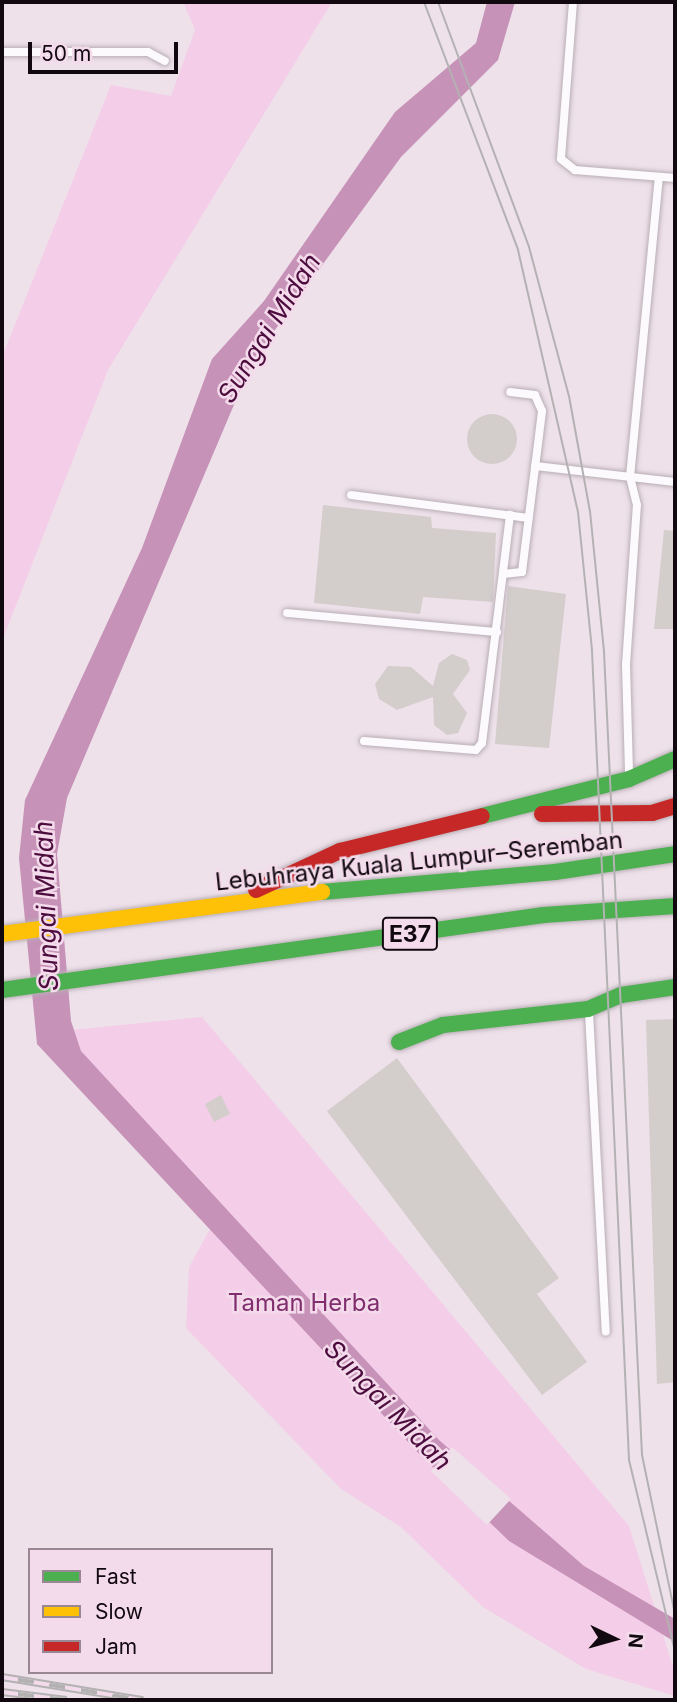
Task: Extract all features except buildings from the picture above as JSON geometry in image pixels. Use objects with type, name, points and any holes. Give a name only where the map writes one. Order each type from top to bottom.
[{"type":"main road","points":[[237,899],[340,851],[500,815],[629,779],[675,759]]},
{"type":"main road","points":[[500,815],[652,813],[675,806]]},
{"type":"main road","name":"Lebuhraya Kuala Lumpur–Seremban","points":[[2,933],[139,919],[237,899],[555,872],[675,854]]},
{"type":"main road","name":"E37","points":[[2,990],[145,973],[544,915],[675,906]]},
{"type":"main road","points":[[399,1042],[443,1025],[589,1009],[621,995],[675,987]]},
{"type":"lane","points":[[573,2],[561,159],[575,170],[675,178]]},
{"type":"lane","points":[[2,52],[148,52],[165,61]]},
{"type":"lane","points":[[629,779],[626,665],[637,505],[630,477],[659,177]]},
{"type":"lane","points":[[503,574],[522,572],[542,411],[535,395],[510,392]]},
{"type":"lane","points":[[535,466],[675,482]]},
{"type":"lane","points":[[351,495],[529,517]]},
{"type":"lane","points":[[365,741],[476,750],[485,735],[510,515]]},
{"type":"lane","points":[[287,613],[497,632]]},
{"type":"lane","points":[[589,1009],[606,1332]]},
{"type":"green space","points":[[183,2],[332,2],[108,370],[2,641],[2,357],[111,85],[171,96],[195,30]]},
{"type":"green space","name":"Taman Herba","points":[[202,1017],[629,1526],[675,1673],[675,1696],[586,1669],[483,1607],[401,1527],[341,1489],[186,1328],[189,1267],[221,1209],[81,1051],[72,1030]]},
{"type":"water","name":"Sungai Midah","points":[[487,2],[515,2],[498,60],[401,157],[253,360],[67,798],[57,854],[71,1021],[81,1051],[439,1440],[584,1566],[675,1619],[675,1642],[509,1541],[423,1458],[37,1044],[19,858],[25,800],[142,548],[212,359],[264,301],[395,112],[476,43]]},
{"type":"pier","points":[[452,1447],[511,1499],[487,1525],[431,1471]]},
{"type":"tram line","points":[[424,2],[518,250],[578,512],[592,651],[629,1460],[675,1651]]},
{"type":"tram line","points":[[438,2],[529,247],[569,396],[590,511],[604,652],[642,1455],[675,1615]]},
{"type":"railway","points":[[2,1677],[143,1700]]},
{"type":"railway","points":[[2,1692],[67,1700]]},
{"type":"traffic: fast","points":[[482,816],[629,779],[675,759]]},
{"type":"traffic: fast","points":[[322,892],[555,872],[675,854]]},
{"type":"traffic: fast","points":[[2,990],[544,915],[675,906]]},
{"type":"traffic: fast","points":[[399,1042],[443,1025],[588,1009],[621,995],[675,987]]},
{"type":"traffic: slow","points":[[2,934],[322,892]]},
{"type":"traffic: jam","points":[[542,814],[652,813],[675,806]]},
{"type":"traffic: jam","points":[[256,890],[340,851],[482,816]]}]
